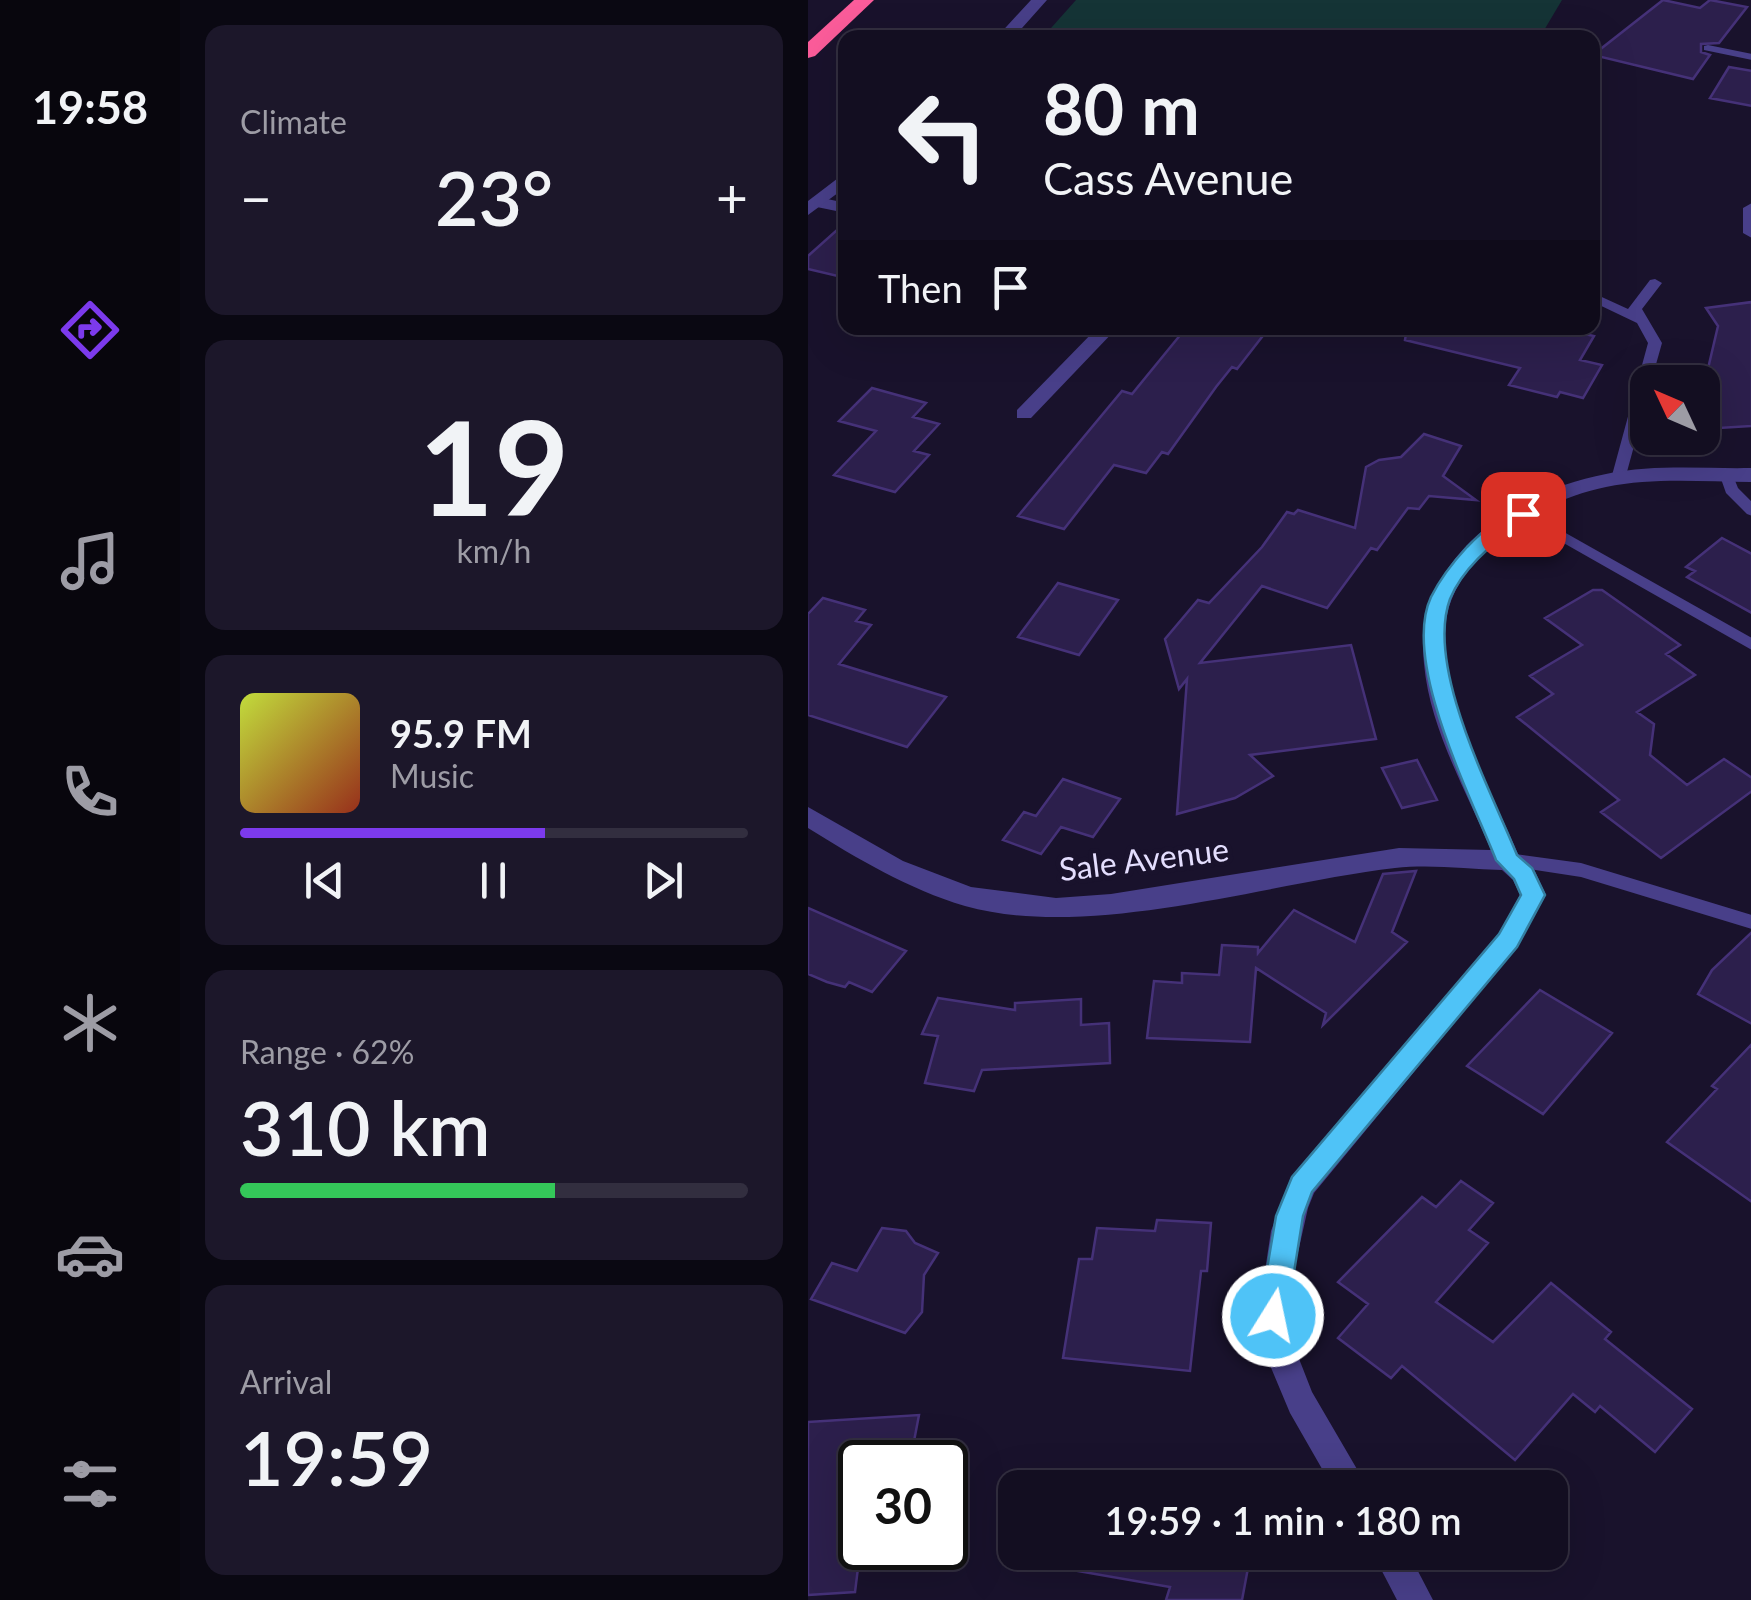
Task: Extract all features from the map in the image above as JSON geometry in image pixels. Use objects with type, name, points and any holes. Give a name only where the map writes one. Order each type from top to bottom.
[{"type":"highway","points":[[808,52],[864,0]]},
{"type":"street","points":[[1011,30],[1038,0]]},
{"type":"street","points":[[813,206],[838,184]]},
{"type":"street","points":[[813,206],[838,208]]},
{"type":"street","points":[[1752,208],[1752,233]]},
{"type":"street","points":[[1024,414],[1100,335]]},
{"type":"street","points":[[1342,1470],[1286,1372],[1273,1316],[1290,1216],[1302,1186],[1508,940],[1533,895],[1524,874],[1508,860],[1442,698],[1435,647],[1440,600],[1456,575],[1494,532],[1554,498],[1618,479],[1739,476]]},
{"type":"street","name":"Sale Avenue","points":[[808,816],[894,868],[969,898],[1056,908],[1111,904],[1399,858],[1508,860]]},
{"type":"street","points":[[1399,1570],[1416,1600]]},
{"type":"lane","points":[[1708,48],[1752,56]]},
{"type":"lane","points":[[1618,479],[1655,344],[1635,309],[1655,283]]},
{"type":"lane","points":[[1600,300],[1640,320]]},
{"type":"lane","points":[[1739,476],[1731,490],[1752,510]]},
{"type":"lane","points":[[1523,514],[1752,645]]},
{"type":"lane","points":[[1508,860],[1581,870],[1752,922]]},
{"type":"green space","points":[[1076,0],[1562,0],[1544,30],[1049,30]]},
{"type":"building","points":[[1663,0],[1700,8],[1710,0],[1747,7],[1719,43],[1701,44],[1701,52],[1710,55],[1693,79],[1600,57],[1600,50]]},
{"type":"building","points":[[1729,67],[1752,71],[1752,106],[1710,98]]},
{"type":"building","points":[[838,229],[838,276],[808,269],[808,256]]},
{"type":"building","points":[[1752,302],[1752,426],[1720,428],[1720,365],[1709,365],[1718,326],[1706,308]]},
{"type":"building","points":[[1180,335],[1264,335],[1237,369],[1232,367],[1168,454],[1162,452],[1146,473],[1114,465],[1064,529],[1018,516],[1122,391],[1132,394]]},
{"type":"building","points":[[1406,335],[1590,335],[1594,336],[1580,360],[1602,365],[1583,398],[1560,392],[1557,397],[1509,385],[1520,368],[1405,340]]},
{"type":"building","points":[[872,388],[926,403],[913,417],[939,424],[914,451],[929,455],[895,492],[834,475],[876,431],[839,421]]},
{"type":"building","points":[[1424,434],[1461,446],[1443,476],[1476,500],[1429,496],[1419,509],[1408,508],[1377,550],[1371,548],[1327,608],[1262,586],[1200,663],[1351,645],[1376,739],[1250,755],[1273,776],[1235,798],[1177,814],[1187,679],[1179,689],[1165,639],[1198,600],[1209,603],[1262,547],[1287,512],[1294,514],[1298,510],[1355,528],[1366,467],[1379,460],[1401,457]]},
{"type":"building","points":[[1722,538],[1752,554],[1752,613],[1687,577],[1695,571],[1686,567]]},
{"type":"building","points":[[1058,583],[1118,600],[1079,655],[1018,637]]},
{"type":"building","points":[[1593,590],[1602,590],[1680,645],[1666,654],[1695,675],[1637,712],[1654,724],[1650,755],[1687,785],[1724,759],[1752,778],[1752,791],[1661,858],[1601,812],[1619,800],[1517,717],[1553,694],[1530,676],[1582,645],[1545,618]]},
{"type":"building","points":[[823,598],[865,610],[856,621],[871,625],[839,664],[946,697],[907,747],[808,715],[808,614]]},
{"type":"building","points":[[1417,760],[1437,800],[1402,808],[1382,768]]},
{"type":"building","points":[[1063,779],[1120,799],[1093,837],[1061,827],[1041,854],[1003,840],[1024,812],[1036,816]]},
{"type":"building","points":[[1416,871],[1392,932],[1407,942],[1323,1025],[1326,1013],[1256,968],[1250,1042],[1147,1038],[1154,981],[1182,983],[1182,973],[1219,975],[1222,945],[1258,947],[1258,953],[1294,910],[1355,942],[1383,874]]},
{"type":"building","points":[[808,908],[906,951],[872,992],[849,982],[845,987],[808,974]]},
{"type":"building","points":[[1752,932],[1752,1024],[1698,994],[1712,970]]},
{"type":"building","points":[[1540,990],[1612,1033],[1543,1114],[1467,1066]]},
{"type":"building","points":[[938,998],[1015,1010],[1015,1003],[1081,999],[1081,1025],[1109,1023],[1110,1063],[982,1070],[974,1091],[925,1083],[938,1036],[922,1034]]},
{"type":"building","points":[[1752,1044],[1752,1202],[1667,1142],[1717,1089],[1712,1086]]},
{"type":"building","points":[[1461,1181],[1493,1203],[1469,1230],[1488,1243],[1436,1302],[1493,1342],[1551,1283],[1611,1332],[1605,1339],[1692,1409],[1655,1452],[1600,1406],[1595,1412],[1573,1394],[1515,1460],[1402,1366],[1391,1378],[1338,1338],[1368,1304],[1338,1282],[1422,1197],[1436,1207]]},
{"type":"building","points":[[1157,1220],[1211,1223],[1207,1271],[1201,1271],[1190,1371],[1063,1358],[1079,1259],[1092,1259],[1097,1228],[1155,1231]]},
{"type":"building","points":[[882,1228],[906,1231],[915,1243],[938,1253],[924,1275],[922,1312],[905,1333],[811,1299],[832,1263],[857,1271]]},
{"type":"building","points":[[919,1415],[914,1440],[838,1440],[838,1570],[858,1570],[855,1592],[808,1595],[808,1422]]},
{"type":"building","points":[[1072,1570],[1248,1570],[1242,1600],[1166,1600],[1170,1587]]},
{"type":"route","points":[[1273,1316],[1290,1216],[1302,1186],[1508,940],[1533,895],[1524,874],[1508,860],[1442,698],[1435,647],[1440,600],[1464,563],[1494,532],[1523,514]]}]
